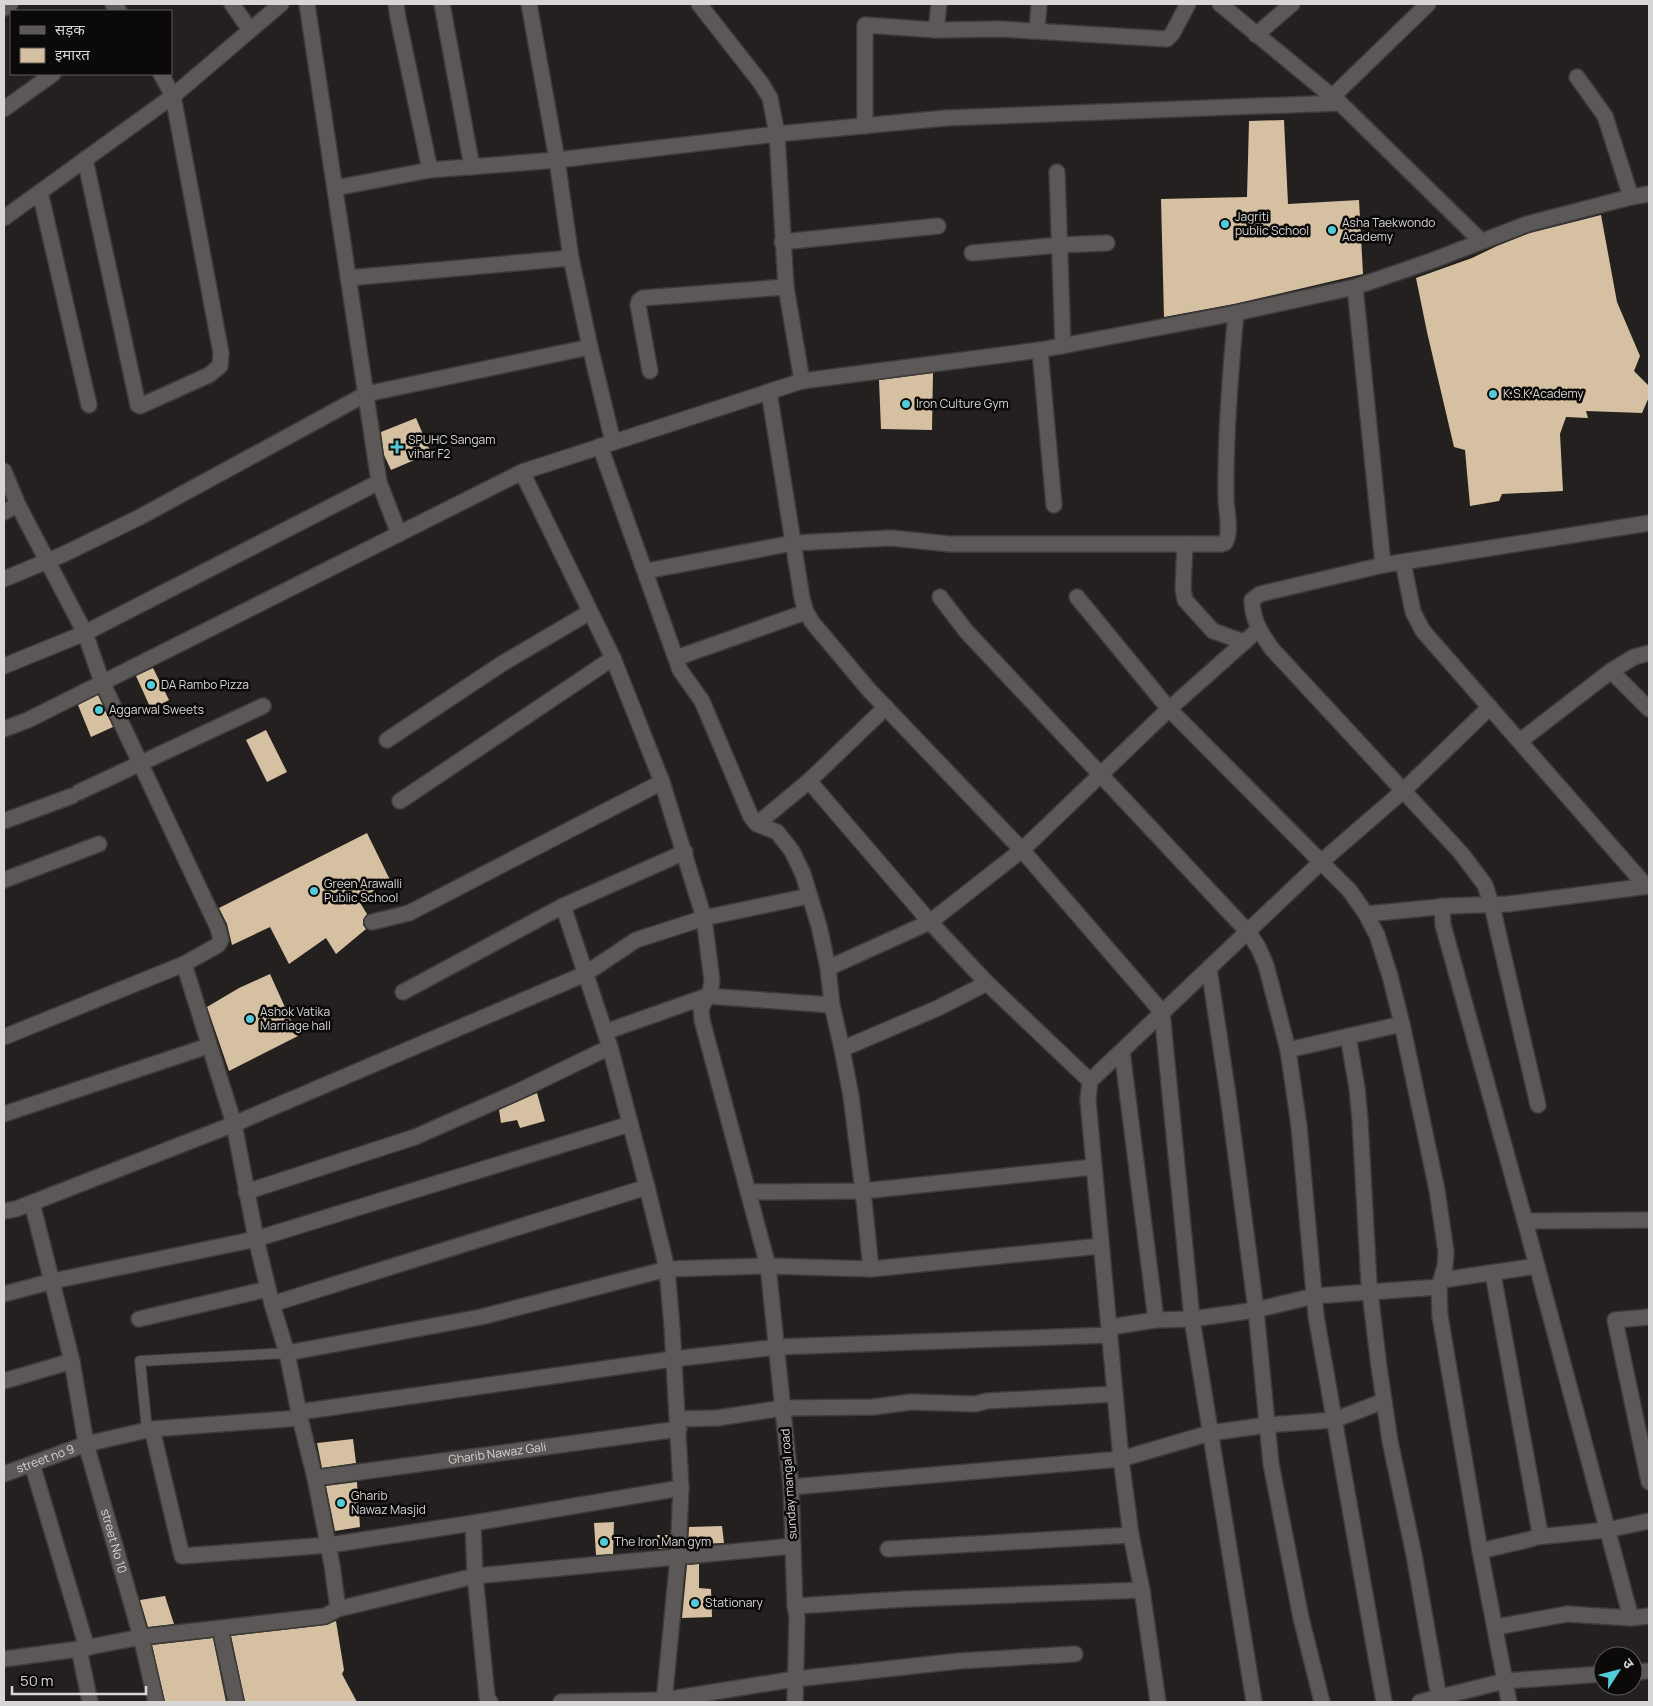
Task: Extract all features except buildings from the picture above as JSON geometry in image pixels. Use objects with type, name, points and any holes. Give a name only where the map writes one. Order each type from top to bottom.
[{"type":"street","points":[[4,8],[10,4]]},
{"type":"street","points":[[232,4],[250,30]]},
{"type":"street","points":[[4,218],[173,96],[281,4]]},
{"type":"street","points":[[307,4],[379,482],[399,534]]},
{"type":"street","points":[[396,4],[430,170]]},
{"type":"street","points":[[442,4],[472,167]]},
{"type":"street","points":[[529,4],[557,160],[571,258],[590,347],[607,444],[646,571],[680,670],[702,701],[746,809],[756,824],[777,832],[792,850],[799,864],[819,926],[850,1096],[863,1190],[871,1269]]},
{"type":"street","points":[[699,4],[766,90],[770,98],[777,134],[786,287],[802,381]]},
{"type":"street","points":[[936,30],[939,4]]},
{"type":"street","points":[[1037,31],[1039,4]]},
{"type":"street","points":[[865,126],[865,24],[936,30],[1000,28],[1167,39],[1172,34],[1188,4]]},
{"type":"street","points":[[1220,4],[1336,100],[1481,241]]},
{"type":"street","points":[[1256,35],[1292,4]]},
{"type":"street","points":[[335,188],[430,170],[557,160],[777,134],[972,116],[1336,100],[1428,4]]},
{"type":"street","points":[[4,109],[53,75]]},
{"type":"street","points":[[86,159],[138,404],[140,406],[209,375],[220,366],[221,353],[173,96],[162,75]]},
{"type":"street","points":[[1577,77],[1605,116],[1631,197]]},
{"type":"street","points":[[1057,172],[1063,346]]},
{"type":"street","points":[[40,192],[89,405]]},
{"type":"street","points":[[4,729],[28,720],[522,472],[607,444],[802,381],[1040,350],[1236,313],[1355,287],[1527,224],[1649,194]]},
{"type":"street","points":[[782,242],[938,226]]},
{"type":"street","points":[[972,253],[1059,244],[1107,243]]},
{"type":"street","points":[[348,278],[571,258]]},
{"type":"street","points":[[650,372],[638,304],[643,298],[786,287]]},
{"type":"street","points":[[1355,287],[1383,565]]},
{"type":"street","points":[[646,571],[793,543],[891,538],[950,544],[1225,543],[1228,535],[1226,497],[1228,399],[1236,313]]},
{"type":"street","points":[[4,579],[48,561],[140,517],[366,394],[590,347]]},
{"type":"street","points":[[1040,350],[1054,504]]},
{"type":"street","points":[[769,392],[802,598],[806,612],[812,622],[869,690],[1022,850],[1162,1012],[1192,1319],[1254,1702]]},
{"type":"street","points":[[4,471],[18,505],[85,633],[102,682],[221,937],[218,945],[184,964],[4,1037]]},
{"type":"street","name":"sunday mangal road","points":[[522,472],[613,658],[662,782],[704,918],[712,981],[702,1008],[702,1020],[768,1266],[791,1487],[797,1617],[795,1702]]},
{"type":"street","points":[[4,666],[85,633],[379,482]]},
{"type":"street","points":[[4,512],[18,505]]},
{"type":"street","points":[[1538,1105],[1492,906],[1485,885],[1461,853],[1272,649],[1259,629],[1252,610],[1252,600],[1257,595],[1383,565],[1649,523]]},
{"type":"street","points":[[1185,544],[1183,590],[1185,600],[1213,631],[1244,642]]},
{"type":"street","points":[[1403,562],[1413,612],[1417,622],[1430,640],[1648,886]]},
{"type":"street","points":[[940,597],[966,631],[1248,932],[1258,947],[1266,965],[1288,1050],[1299,1126],[1316,1316],[1384,1702]]},
{"type":"street","points":[[1077,597],[1169,709],[1350,891],[1366,914],[1377,935],[1402,1024],[1437,1190],[1446,1252],[1445,1266],[1440,1283],[1440,1316],[1480,1551],[1509,1702]]},
{"type":"street","points":[[387,740],[503,663],[590,612]]},
{"type":"street","points":[[676,658],[806,612]]},
{"type":"street","points":[[828,968],[930,922],[1022,850],[1169,709],[1259,629]]},
{"type":"street","points":[[1520,741],[1611,671],[1634,657],[1649,653]]},
{"type":"street","points":[[400,801],[613,658]]},
{"type":"street","points":[[1611,671],[1649,709]]},
{"type":"street","points":[[4,821],[75,794],[264,706]]},
{"type":"street","points":[[756,824],[809,781],[886,707]]},
{"type":"street","points":[[1158,1702],[1142,1590],[1131,1535],[1121,1459],[1088,1100],[1090,1081],[1321,862],[1403,791],[1490,707]]},
{"type":"street","points":[[809,781],[930,922],[987,983],[1090,1081]]},
{"type":"street","points":[[372,922],[409,913],[662,782]]},
{"type":"street","points":[[4,880],[99,844]]},
{"type":"street","points":[[403,992],[563,906],[685,852]]},
{"type":"street","points":[[1366,914],[1442,906],[1492,906],[1648,886]]},
{"type":"street","points":[[4,1211],[32,1203],[234,1124],[585,974],[636,940],[704,918],[809,896]]},
{"type":"street","points":[[563,906],[610,1047],[648,1186],[667,1269],[681,1488],[678,1557],[664,1701]]},
{"type":"street","points":[[1442,906],[1443,925],[1525,1221],[1631,1618]]},
{"type":"street","points":[[184,964],[208,1046],[234,1124],[256,1239],[272,1304],[287,1353],[316,1478],[338,1609]]},
{"type":"street","points":[[1209,968],[1228,1095],[1256,1310],[1271,1464],[1301,1618],[1322,1702]]},
{"type":"street","points":[[842,1049],[938,1008],[987,983]]},
{"type":"street","points":[[605,1032],[708,996],[832,1005]]},
{"type":"street","points":[[1288,1050],[1402,1024]]},
{"type":"street","points":[[1348,1036],[1357,1088],[1370,1292],[1384,1401],[1439,1698]]},
{"type":"street","points":[[4,1114],[208,1046]]},
{"type":"street","points":[[246,1192],[415,1137],[517,1092],[610,1047]]},
{"type":"street","points":[[1122,1051],[1156,1320]]},
{"type":"street","points":[[4,1294],[53,1281],[256,1239],[630,1124]]},
{"type":"street","points":[[748,1192],[863,1190],[1094,1167]]},
{"type":"street","points":[[272,1304],[648,1186]]},
{"type":"street","name":"street No 10","points":[[32,1203],[72,1361],[86,1444],[141,1637],[156,1702]]},
{"type":"street","points":[[1525,1221],[1649,1220]]},
{"type":"street","points":[[287,1353],[481,1317],[667,1269],[768,1266],[871,1269],[1101,1246]]},
{"type":"street","name":"street no 9","points":[[4,1474],[86,1444],[149,1430],[300,1415],[673,1359],[777,1347],[1110,1331],[1156,1320],[1192,1319],[1256,1310],[1314,1296],[1370,1292],[1440,1283],[1537,1266]]},
{"type":"street","points":[[1493,1274],[1540,1533],[1536,1537]]},
{"type":"street","points":[[139,1318],[268,1289]]},
{"type":"street","points":[[1649,1317],[1615,1320],[1649,1482]]},
{"type":"street","points":[[4,1382],[72,1361]]},
{"type":"street","name":"Gharib Nawaz Gali","points":[[316,1478],[783,1408],[873,1407],[911,1402],[975,1404],[987,1400],[1115,1394]]},
{"type":"street","points":[[791,1487],[1121,1459],[1210,1433],[1267,1425],[1334,1420],[1384,1401]]},
{"type":"street","points":[[149,1430],[182,1556],[328,1545],[681,1488]]},
{"type":"street","points":[[32,1464],[83,1648],[90,1702]]},
{"type":"street","points":[[1480,1551],[1536,1537],[1607,1530],[1649,1521]]},
{"type":"street","points":[[473,1523],[475,1576],[487,1697],[490,1702]]},
{"type":"street","points":[[888,1549],[1131,1535]]},
{"type":"street","points":[[4,1659],[83,1648],[141,1637],[317,1617],[332,1613],[338,1609],[475,1576],[793,1546]]},
{"type":"street","points":[[795,1606],[906,1599],[1142,1590]]},
{"type":"street","points":[[1496,1628],[1567,1614],[1631,1618],[1649,1616]]},
{"type":"street","points":[[220,1628],[236,1702]]},
{"type":"street","points":[[561,1702],[664,1701],[795,1680],[958,1661],[1075,1654]]},
{"type":"street","points":[[1420,1702],[1505,1681],[1593,1675]]},
{"type":"lane","points":[[149,1430],[140,1361],[287,1353]]},
{"type":"place","name":"Jagriti public School","points":[[1225,224]]},
{"type":"place","name":"Asha Taekwondo Academy","points":[[1332,230]]},
{"type":"place","name":"K.S.K Academy","points":[[1493,394]]},
{"type":"place","name":"Iron Culture Gym","points":[[906,404]]},
{"type":"place","name":"SPUHC Sangam vihar F2","points":[[397,447]]},
{"type":"place","name":"DA Rambo Pizza","points":[[151,685]]},
{"type":"place","name":"Aggarwal Sweets","points":[[99,710]]},
{"type":"place","name":"Green Arawalli Public School","points":[[314,891]]},
{"type":"place","name":"Ashok Vatika Marriage hall","points":[[250,1019]]},
{"type":"place","name":"Gharib Nawaz Masjid","points":[[341,1503]]},
{"type":"place","name":"The Iron Man gym","points":[[604,1542]]},
{"type":"place","name":"Stationary","points":[[695,1603]]}]
